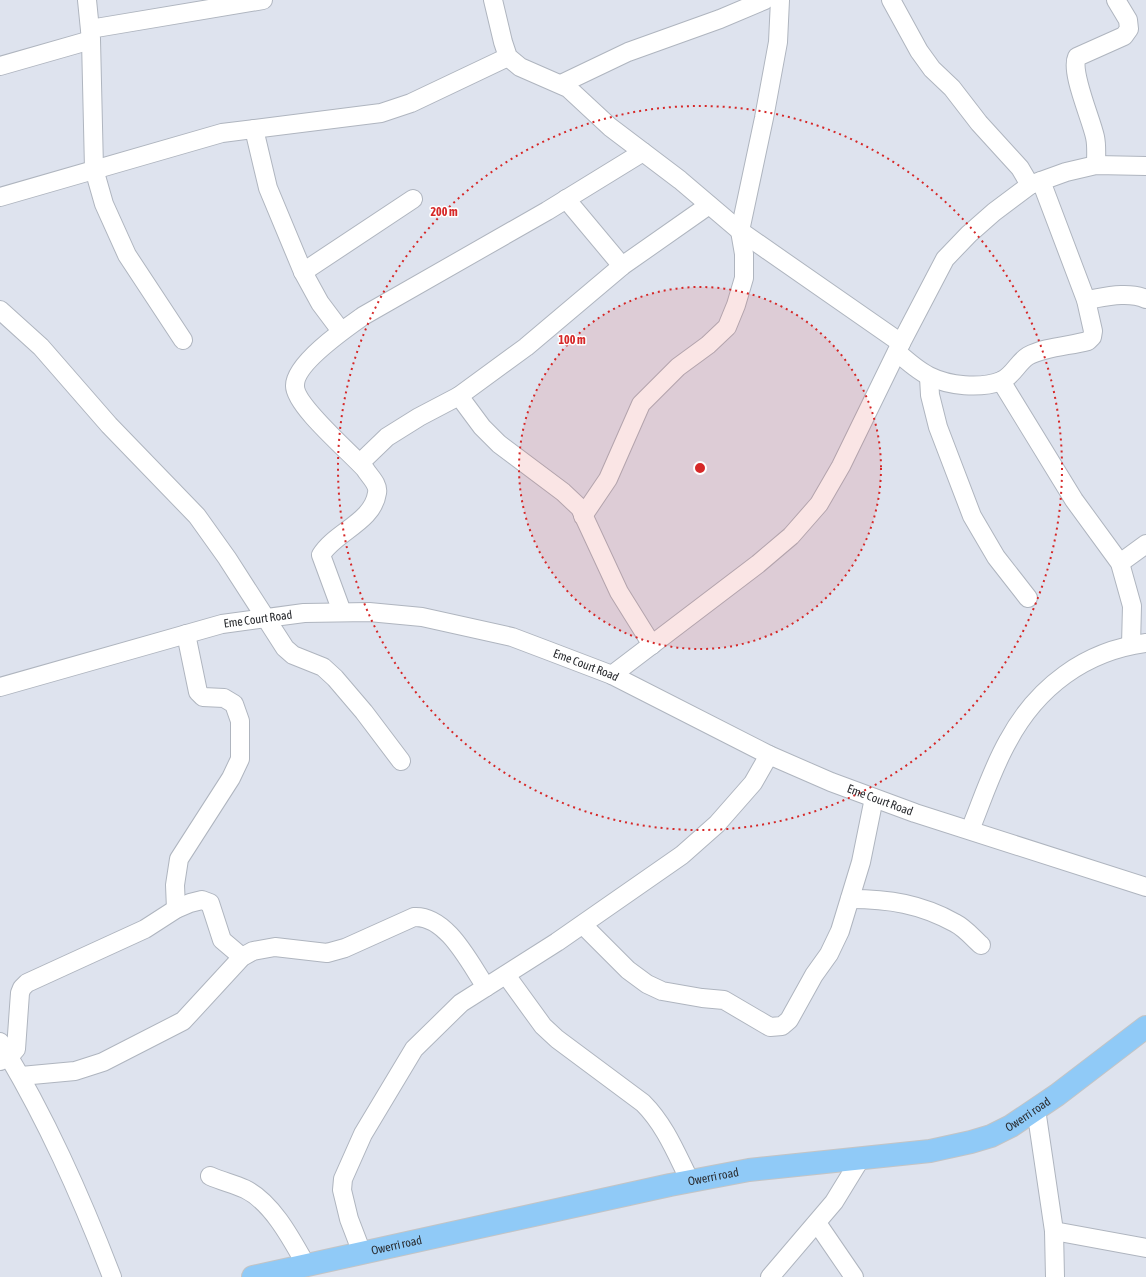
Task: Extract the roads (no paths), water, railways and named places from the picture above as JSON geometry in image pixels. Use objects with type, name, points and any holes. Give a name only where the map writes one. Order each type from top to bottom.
[{"type":"main road","name":"Owerri road","points":[[253,1277],[690,1181],[749,1170],[930,1151],[971,1142],[991,1136],[1011,1126],[1146,1027]]},
{"type":"street","points":[[87,0],[90,34],[94,169],[104,204],[127,255],[183,340]]},
{"type":"street","points":[[0,66],[90,34],[263,0]]},
{"type":"street","points":[[493,0],[508,57],[520,66],[568,88],[610,127],[740,231],[899,348],[914,367],[929,377],[961,384],[981,385],[1001,381],[1028,357],[1088,341],[1092,337],[1093,331],[1086,300],[1035,183],[979,123],[952,88],[932,69],[919,51],[891,0]]},
{"type":"street","points":[[561,84],[628,52],[720,19],[765,0]]},
{"type":"street","points":[[583,516],[608,478],[641,404],[678,367],[708,345],[727,327],[744,278],[744,254],[740,231],[764,118],[778,42],[780,0]]},
{"type":"street","points":[[1096,165],[1095,139],[1088,111],[1076,76],[1074,63],[1077,57],[1124,36],[1129,29],[1128,20],[1116,0]]},
{"type":"street","points":[[0,197],[94,169],[222,134],[381,113],[418,100],[508,57]]},
{"type":"street","points":[[254,129],[268,188],[302,272],[320,303],[341,331]]},
{"type":"street","points":[[342,612],[321,554],[326,546],[363,517],[376,501],[378,490],[373,480],[360,463],[306,408],[297,395],[295,386],[298,376],[311,357],[341,331],[363,316],[566,199],[643,152]]},
{"type":"street","points":[[612,675],[785,541],[819,504],[841,466],[945,259],[969,234],[994,212],[1035,183],[1066,172],[1096,165],[1146,166]]},
{"type":"street","points":[[302,272],[414,199]]},
{"type":"street","points":[[566,199],[622,266]]},
{"type":"street","points":[[360,463],[387,437],[418,417],[459,396],[549,330],[622,266],[709,205]]},
{"type":"street","points":[[1086,300],[1114,296],[1141,297],[1146,299]]},
{"type":"street","points":[[0,310],[41,347],[109,425],[198,516],[285,648],[293,656],[323,667],[335,678],[364,712],[401,761]]},
{"type":"street","points":[[929,377],[930,395],[938,427],[972,516],[996,557],[1028,598]]},
{"type":"street","points":[[970,830],[1008,741],[1027,712],[1054,682],[1082,662],[1112,650],[1139,644],[1132,606],[1120,564],[1074,500],[1001,381]]},
{"type":"street","points":[[459,396],[482,427],[499,444],[563,492],[580,508],[619,592],[652,645]]},
{"type":"street","points":[[1120,564],[1146,544]]},
{"type":"street","name":"Eme Court Road","points":[[0,687],[222,624],[304,613],[369,612],[422,617],[474,627],[512,637],[612,675],[769,755],[831,782],[874,798],[1146,887]]},
{"type":"street","points":[[176,909],[175,885],[179,859],[231,778],[240,759],[240,721],[234,704],[224,698],[203,697],[198,692],[186,634]]},
{"type":"street","points":[[362,1253],[349,1219],[342,1190],[343,1179],[363,1134],[414,1049],[461,1003],[582,925],[682,855],[717,824],[753,783],[769,755]]},
{"type":"street","points":[[582,925],[628,970],[647,984],[662,991],[724,1000],[770,1027],[782,1026],[789,1020],[814,975],[829,954],[840,932],[861,862],[874,798]]},
{"type":"street","points":[[850,899],[896,901],[929,912],[956,924],[981,945]]},
{"type":"street","points":[[5,1059],[16,1048],[20,993],[22,988],[27,983],[145,929],[176,909],[202,900],[210,903],[222,940],[242,957]]},
{"type":"street","points":[[21,1076],[75,1071],[103,1062],[183,1021],[242,957],[253,951],[275,948],[327,953],[345,948],[414,917],[424,917],[434,920],[453,938],[486,988]]},
{"type":"street","points":[[506,975],[543,1026],[552,1035],[643,1103],[652,1112],[666,1131],[690,1181]]},
{"type":"street","points":[[0,1042],[5,1059],[21,1076],[52,1133],[74,1181],[112,1277]]},
{"type":"street","points":[[1036,1109],[1054,1231],[1055,1277]]},
{"type":"street","points":[[770,1277],[834,1202],[862,1158]]},
{"type":"street","points":[[210,1176],[246,1189],[265,1205],[285,1229],[306,1265]]},
{"type":"street","points":[[817,1223],[854,1277]]},
{"type":"street","points":[[1054,1231],[1146,1248]]}]
